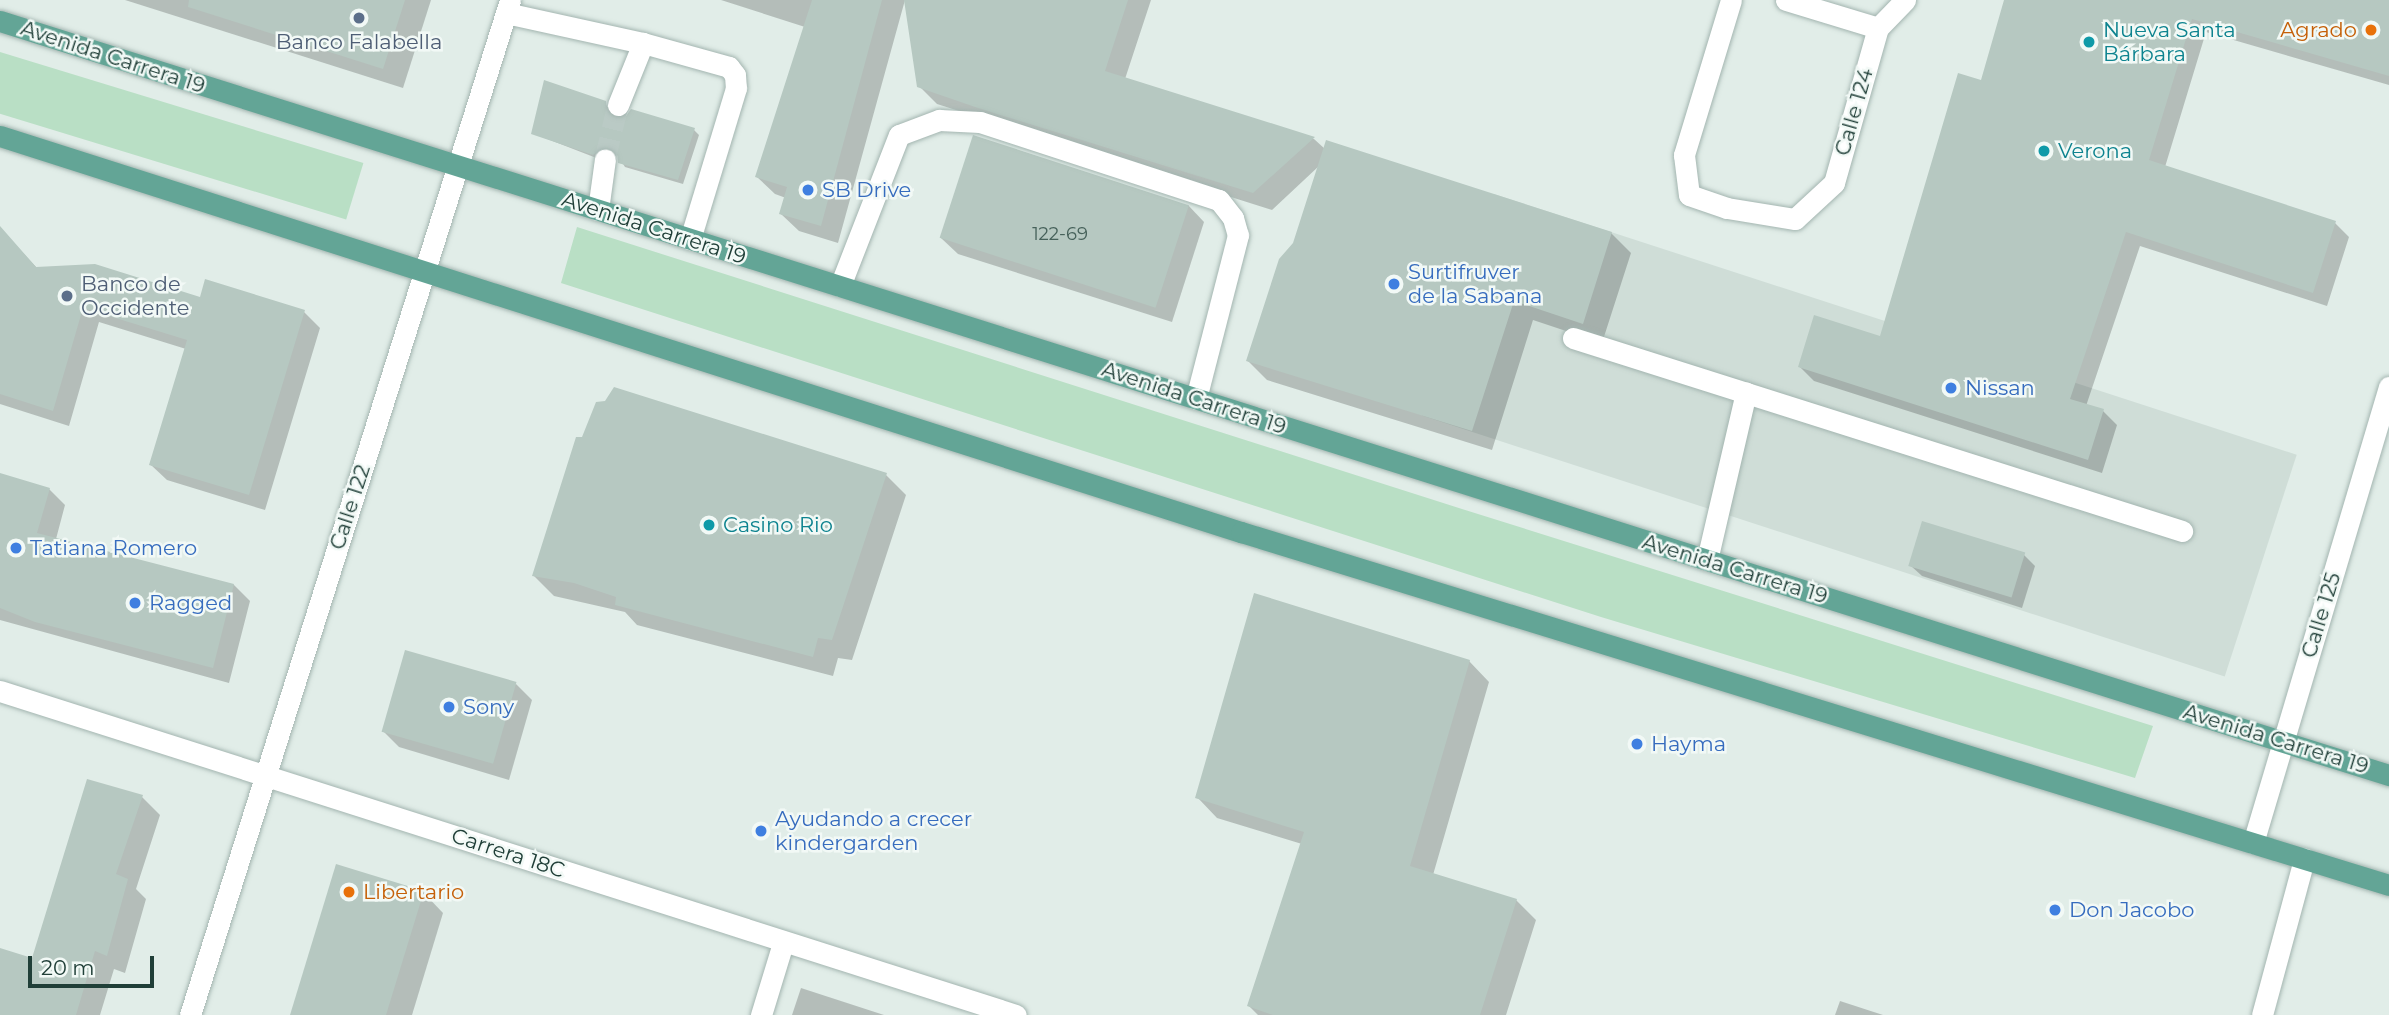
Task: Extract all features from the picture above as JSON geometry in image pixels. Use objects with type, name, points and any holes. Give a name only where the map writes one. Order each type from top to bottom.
[{"type":"main road","name":"Avenida Carrera 19","points":[[0,21],[2389,775]]},
{"type":"main road","points":[[0,136],[1241,532],[2389,885]]},
{"type":"street","name":"Calle 124","points":[[1731,0],[1684,155],[1689,195],[1727,208],[1795,219],[1833,183],[1878,28],[1905,0]]},
{"type":"street","points":[[1786,0],[1878,28]]},
{"type":"street","points":[[508,7],[729,67],[735,75],[736,88],[690,239]]},
{"type":"street","name":"Calle 122","points":[[190,1015],[508,7]]},
{"type":"street","points":[[618,105],[643,43]]},
{"type":"street","points":[[840,286],[899,135],[939,120],[980,122],[1219,200],[1233,218],[1238,235],[1196,399]]},
{"type":"street","points":[[598,210],[605,159]]},
{"type":"street","points":[[1573,338],[2182,531]]},
{"type":"street","name":"Calle 125","points":[[2252,844],[2389,387]]},
{"type":"street","points":[[1707,560],[1745,392]]},
{"type":"street","name":"Carrera 18C","points":[[0,691],[266,774],[783,943],[1016,1015]]},
{"type":"street","points":[[2262,1015],[2304,859]]},
{"type":"street","points":[[761,1015],[783,943]]},
{"type":"shaded area","points":[[1494,194],[2297,455],[2225,676],[1422,416]]},
{"type":"green space","points":[[0,52],[363,163],[346,220],[0,114]]},
{"type":"green space","points":[[577,227],[2153,726],[2135,778],[1601,617],[561,283]]},
{"type":"building","points":[[189,0],[405,0],[383,69],[188,7]]},
{"type":"building","points":[[812,0],[882,0],[821,226],[779,214],[787,187],[755,177]]},
{"type":"building","points":[[904,0],[1128,0],[1105,71],[1315,137],[1253,193],[981,109],[917,87]]},
{"type":"building","points":[[2004,0],[2389,0],[2389,76],[2192,19],[2149,160],[2336,221],[2313,293],[2126,232],[2070,399],[2104,409],[2088,460],[1798,367],[1814,315],[1880,336],[1958,73],[1981,80]]},
{"type":"building","points":[[544,80],[606,101],[607,112],[614,117],[626,116],[631,109],[695,128],[678,180],[618,163],[617,153],[607,146],[593,155],[531,134]]},
{"type":"building","name":"SB Drive","points":[[973,135],[1189,205],[1156,308],[940,238]]},
{"type":"building","points":[[1326,140],[1612,232],[1583,324],[1514,301],[1472,431],[1246,361],[1279,259],[1293,243]]},
{"type":"building","points":[[0,226],[36,267],[95,264],[200,297],[205,279],[305,310],[249,495],[149,465],[187,340],[83,308],[53,411],[0,394]]},
{"type":"building","name":"Casino Rio","points":[[614,387],[887,473],[832,640],[818,638],[813,657],[615,605],[616,597],[574,583],[532,576],[576,437],[582,437],[596,402],[605,401]]},
{"type":"building","name":"Ragged","points":[[0,473],[50,488],[37,533],[234,584],[213,668],[35,622],[0,608]]},
{"type":"building","points":[[1922,521],[2025,553],[2012,598],[1908,566]]},
{"type":"building","points":[[1254,593],[1470,660],[1410,866],[1517,899],[1480,1015],[1273,1015],[1247,1006],[1304,832],[1195,798]]},
{"type":"building","name":"Sony","points":[[405,650],[517,682],[493,764],[382,732]]},
{"type":"building","points":[[87,779],[143,795],[116,874],[128,879],[107,956],[95,951],[76,1015],[0,1015],[0,948],[32,958]]},
{"type":"building","points":[[336,864],[424,891],[386,1015],[290,1015]]},
{"type":"tunnel","points":[[605,159],[618,105]]},
{"type":"place","name":"Banco Falabella","points":[[359,18]]},
{"type":"place","name":"Agrado","points":[[2371,30]]},
{"type":"place","name":"Nueva Santa Bárbara","points":[[2089,42]]},
{"type":"place","name":"Verona","points":[[2044,151]]},
{"type":"place","name":"SB Drive","points":[[808,190]]},
{"type":"place","name":"Surtifruver de la Sabana","points":[[1394,284]]},
{"type":"place","name":"Banco de Occidente","points":[[67,296]]},
{"type":"place","name":"Nissan","points":[[1951,388]]},
{"type":"place","name":"Casino Rio","points":[[709,525]]},
{"type":"place","name":"Tatiana Romero","points":[[16,548]]},
{"type":"place","name":"Ragged","points":[[135,603]]},
{"type":"place","name":"Sony","points":[[449,707]]},
{"type":"place","name":"Hayma","points":[[1637,744]]},
{"type":"place","name":"Ayudando a crecer kindergarden","points":[[761,831]]},
{"type":"place","name":"Libertario","points":[[349,892]]},
{"type":"place","name":"Don Jacobo","points":[[2055,910]]}]
